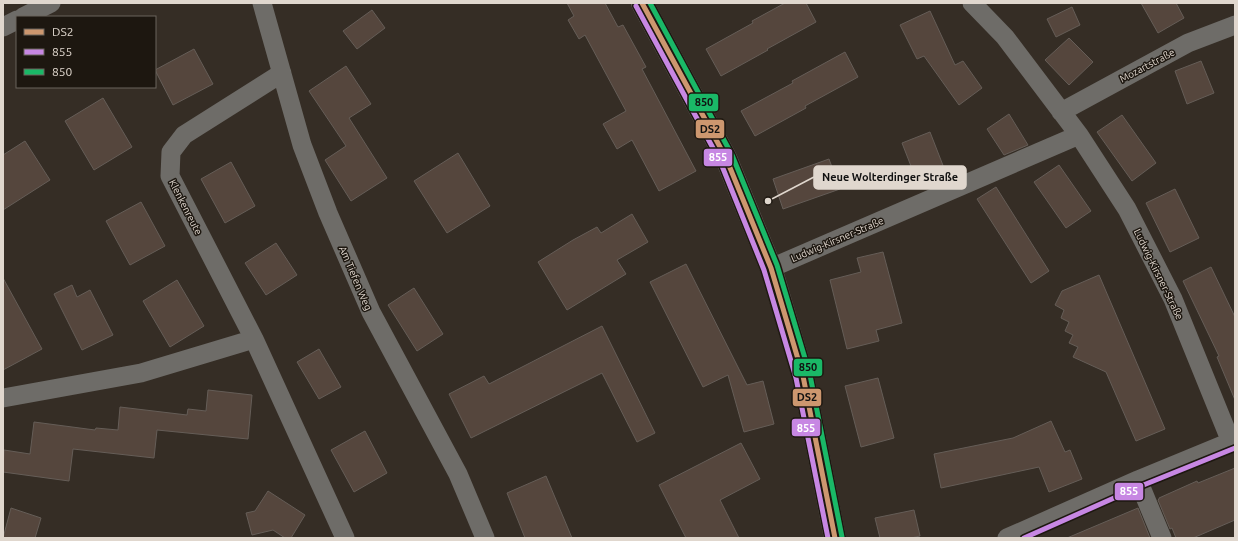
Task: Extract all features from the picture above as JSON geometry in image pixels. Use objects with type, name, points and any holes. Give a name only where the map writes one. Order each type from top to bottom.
[{"type":"main road","points":[[642,3],[726,158],[771,268],[803,376],[835,538]]},
{"type":"street","points":[[25,16],[51,3]]},
{"type":"street","name":"Am Tiefen Weg","points":[[262,3],[302,145],[328,213],[370,312],[458,474],[485,538]]},
{"type":"street","name":"Ludwig-Kirsner-Straße","points":[[972,3],[1005,37],[1080,135],[1127,209],[1173,299],[1233,441]]},
{"type":"street","points":[[3,27],[16,20]]},
{"type":"street","name":"Mozartstraße","points":[[1061,112],[1188,43],[1235,25]]},
{"type":"street","name":"Klenkenreute","points":[[282,73],[184,135],[171,152],[170,176],[254,339],[345,538]]},
{"type":"street","name":"Ludwig-Kirsner-Straße","points":[[771,268],[1080,135]]},
{"type":"street","points":[[3,398],[141,373],[254,339]]},
{"type":"street","points":[[1007,538],[1138,480],[1233,441]]},
{"type":"street","points":[[1138,480],[1162,538]]},
{"type":"building","points":[[567,3],[605,3],[618,27],[623,25],[646,67],[642,69],[696,171],[659,191],[632,140],[617,149],[603,124],[626,111],[585,35],[579,39],[568,20],[574,16]]},
{"type":"building","points":[[785,3],[806,3],[816,22],[721,76],[706,49]]},
{"type":"building","points":[[1141,3],[1176,3],[1184,18],[1158,33]]},
{"type":"building","points":[[1072,7],[1080,25],[1056,37],[1047,19]]},
{"type":"building","points":[[372,10],[385,28],[357,49],[343,31]]},
{"type":"building","points":[[930,11],[955,65],[963,61],[982,88],[959,105],[924,56],[917,59],[900,25]]},
{"type":"building","points":[[1069,38],[1093,62],[1069,85],[1045,60]]},
{"type":"building","points":[[194,49],[213,84],[173,105],[156,69]]},
{"type":"building","points":[[845,52],[858,77],[755,136],[741,111],[793,83],[792,81]]},
{"type":"building","points":[[1201,61],[1214,93],[1187,104],[1175,71]]},
{"type":"building","points":[[346,66],[371,104],[349,118],[387,178],[351,201],[325,160],[346,146],[309,91]]},
{"type":"building","points":[[103,98],[132,147],[94,170],[65,121]]},
{"type":"building","points":[[1009,114],[1028,145],[1004,155],[987,129]]},
{"type":"building","points":[[1122,115],[1156,163],[1132,181],[1097,132]]},
{"type":"building","points":[[930,132],[944,168],[916,179],[902,143]]},
{"type":"building","points":[[25,141],[50,180],[3,210],[3,155]]},
{"type":"building","points":[[458,153],[490,206],[447,233],[414,181]]},
{"type":"building","points":[[829,159],[840,189],[783,209],[773,179]]},
{"type":"building","points":[[231,162],[255,206],[225,223],[201,179]]},
{"type":"building","points":[[1059,165],[1091,211],[1066,228],[1034,182]]},
{"type":"building","points":[[996,187],[1049,271],[1031,283],[977,199]]},
{"type":"building","points":[[1175,189],[1199,238],[1170,252],[1146,203]]},
{"type":"building","points":[[141,202],[165,246],[130,265],[106,221]]},
{"type":"building","points":[[632,214],[648,242],[617,260],[626,274],[567,310],[538,262],[597,227],[601,233]]},
{"type":"building","points":[[276,243],[297,275],[266,295],[245,263]]},
{"type":"building","points":[[883,252],[902,323],[876,330],[879,341],[847,349],[830,280],[861,272],[857,258]]},
{"type":"building","points":[[686,264],[747,385],[763,381],[774,424],[744,432],[728,375],[703,387],[650,282]]},
{"type":"building","points":[[1211,267],[1235,317],[1235,400],[1217,357],[1219,356],[1183,281]]},
{"type":"building","points":[[1099,275],[1165,429],[1136,441],[1106,372],[1073,357],[1078,347],[1069,343],[1073,335],[1065,331],[1069,322],[1061,318],[1064,310],[1055,305],[1062,291]]},
{"type":"building","points":[[3,278],[42,349],[3,370]]},
{"type":"building","points":[[177,280],[204,326],[170,347],[143,301]]},
{"type":"building","points":[[72,285],[77,297],[90,290],[113,335],[82,350],[54,294]]},
{"type":"building","points":[[414,288],[443,334],[417,351],[388,305]]},
{"type":"building","points":[[602,326],[655,433],[637,442],[602,373],[471,438],[449,394],[484,376],[489,384]]},
{"type":"building","points":[[319,349],[341,387],[319,399],[297,362]]},
{"type":"building","points":[[878,378],[894,438],[861,447],[845,386]]},
{"type":"building","points":[[208,390],[252,395],[248,439],[157,430],[154,458],[73,449],[69,481],[3,472],[4,450],[30,454],[34,422],[95,430],[96,428],[118,430],[120,407],[187,415],[188,409],[206,411]]},
{"type":"building","points":[[1051,421],[1065,452],[1070,450],[1082,479],[1049,492],[1039,467],[941,488],[934,454],[1013,438]]},
{"type":"building","points":[[365,431],[387,473],[354,492],[331,450]]},
{"type":"building","points":[[741,443],[760,479],[720,500],[739,538],[686,538],[659,485]]},
{"type":"building","points":[[1235,468],[1235,520],[1193,538],[1176,538],[1172,528],[1170,529],[1158,500],[1159,498],[1197,481],[1198,483]]},
{"type":"building","points":[[546,476],[572,538],[525,538],[507,493]]},
{"type":"building","points":[[268,491],[305,515],[291,538],[285,538],[273,530],[252,535],[246,513],[255,511]]},
{"type":"building","points":[[11,508],[41,518],[35,538],[3,538]]},
{"type":"building","points":[[1138,508],[1150,538],[1067,538]]},
{"type":"building","points":[[914,510],[920,536],[911,538],[880,538],[875,518]]},
{"type":"transit line","name":"DS2","points":[[642,3],[726,158],[771,268],[803,376],[835,538]]},
{"type":"transit line","name":"850","points":[[650,3],[732,155],[777,265],[810,375],[842,537]]},
{"type":"transit line","name":"855","points":[[636,6],[720,161],[764,270],[796,378],[828,538]]},
{"type":"transit line","name":"855","points":[[1024,538],[1141,486],[1235,448]]},
{"type":"place","name":"Neue Wolterdinger Straße","points":[[768,201]]}]
